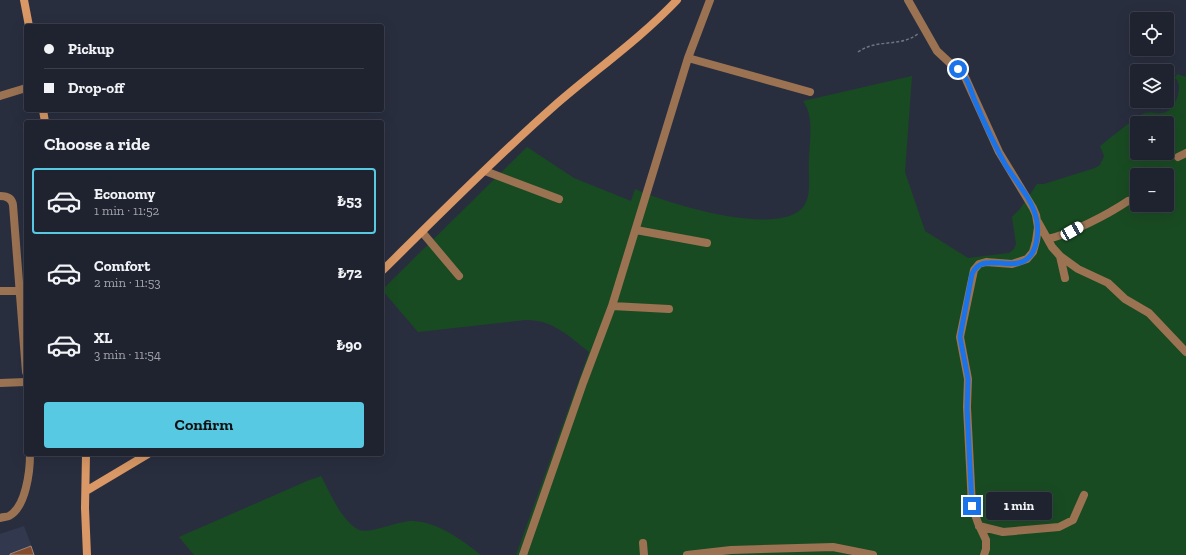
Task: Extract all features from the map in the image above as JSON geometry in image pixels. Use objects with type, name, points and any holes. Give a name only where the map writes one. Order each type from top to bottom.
[{"type":"street","points":[[24,0],[29,24]]},
{"type":"street","points":[[384,269],[549,110],[635,39],[677,0]]},
{"type":"street","points":[[523,555],[580,390],[612,306],[688,58],[710,0]]},
{"type":"street","points":[[908,0],[937,51],[965,77],[999,152],[1033,208],[1037,221],[1060,256],[1078,269],[1108,283],[1125,299],[1149,312],[1186,352]]},
{"type":"street","points":[[688,58],[810,92]]},
{"type":"street","points":[[0,96],[24,89]]},
{"type":"street","points":[[1178,157],[1186,153]]},
{"type":"street","points":[[485,171],[559,199]]},
{"type":"street","points":[[0,196],[7,197],[13,203],[24,349]]},
{"type":"street","points":[[1048,239],[1072,231],[1115,210],[1128,201]]},
{"type":"street","points":[[984,555],[986,540],[972,506],[967,408],[968,379],[960,337],[971,278],[974,270],[982,263],[1012,264],[1022,262],[1027,259],[1033,252],[1036,241],[1037,221]]},
{"type":"street","points":[[636,230],[707,243]]},
{"type":"street","points":[[422,232],[459,276]]},
{"type":"street","points":[[1060,256],[1065,278]]},
{"type":"street","points":[[0,291],[19,291]]},
{"type":"street","points":[[612,306],[669,309]]},
{"type":"street","points":[[0,383],[24,382]]},
{"type":"street","points":[[0,518],[10,515],[21,502],[25,492],[30,456]]},
{"type":"street","points":[[86,456],[87,555]]},
{"type":"street","points":[[86,491],[145,456]]},
{"type":"street","points":[[979,526],[1003,532],[1059,528],[1073,520],[1084,495]]},
{"type":"street","points":[[643,543],[644,555]]},
{"type":"street","points":[[687,555],[731,550],[833,548],[873,555]]},
{"type":"path","points":[[858,52],[874,44],[896,43],[907,40],[924,29]]},
{"type":"shaded area","points":[[24,526],[35,555],[0,555],[0,534]]},
{"type":"green space","points":[[1177,74],[1186,77],[1186,555],[516,555],[589,352],[552,325],[535,320],[418,332],[384,292],[384,288],[527,147],[574,178],[631,201],[635,189],[671,202],[722,215],[748,219],[772,219],[791,215],[804,206],[809,190],[810,122],[807,107],[803,101],[912,76],[905,172],[925,231],[968,258],[1009,253],[1014,249],[1016,244],[1012,217],[1020,209],[1037,184],[1044,184],[1095,168],[1100,165],[1104,156],[1100,146],[1130,123],[1130,160],[1174,160],[1174,116],[1140,116],[1145,113],[1164,113],[1174,108],[1178,96],[1178,81],[1175,78]]},
{"type":"green space","points":[[321,476],[340,512],[357,529],[368,531],[407,521],[422,522],[440,528],[449,533],[481,555],[194,555],[179,537]]},
{"type":"building","points":[[31,546],[34,555],[10,555],[10,554]]},
{"type":"route","points":[[958,69],[962,72],[968,82],[974,99],[1005,164],[1033,208],[1038,227],[1033,252],[1027,259],[1022,262],[1012,264],[982,263],[976,267],[972,274],[960,337],[968,379],[967,422],[972,506]]}]
